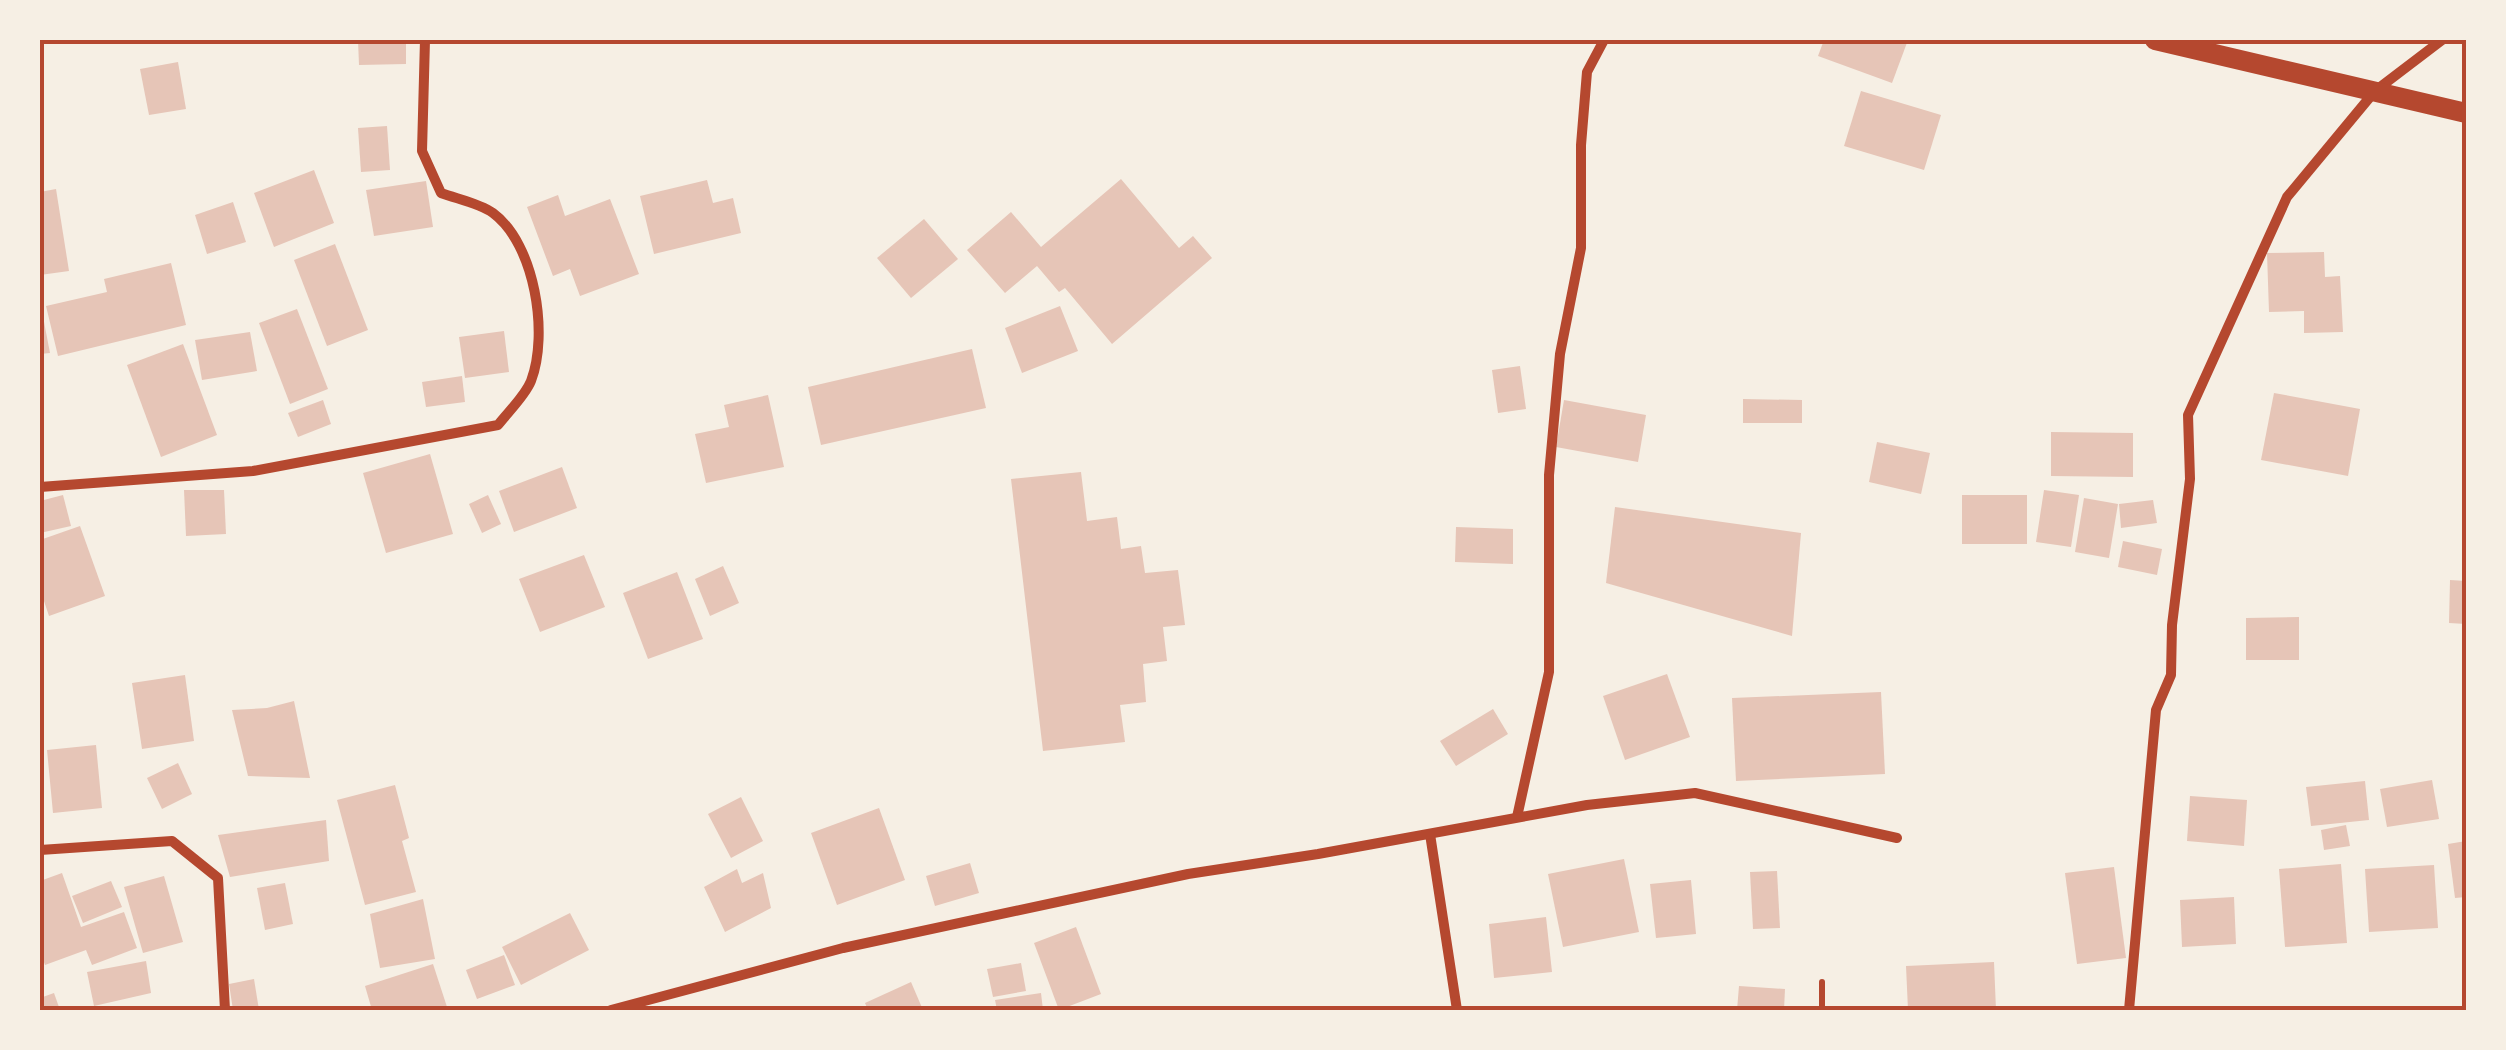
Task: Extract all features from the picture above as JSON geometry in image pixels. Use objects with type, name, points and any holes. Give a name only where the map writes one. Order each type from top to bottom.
[{"type":"main road","points":[[2155,40],[2466,113]]},
{"type":"street","points":[[40,486],[253,471],[498,424],[531,383],[541,333],[535,289],[514,236],[492,212],[442,193],[422,151],[425,40]]},
{"type":"street","points":[[1517,817],[1548,672],[1550,458],[1560,354],[1582,248],[1580,145],[1587,72],[1604,40]]},
{"type":"street","points":[[2128,1010],[2156,710],[2172,675],[2172,625],[2190,479],[2188,415],[2287,197],[2375,92],[2442,40]]},
{"type":"street","points":[[611,1010],[843,948],[1188,874],[1587,804],[1696,793],[1897,838]]},
{"type":"street","points":[[1430,834],[1458,1010]]},
{"type":"street","points":[[40,850],[172,841],[218,878],[225,1010]]},
{"type":"path","points":[[1822,982],[1822,1010]]},
{"type":"building","points":[[358,40],[406,40],[406,64],[359,65]]},
{"type":"building","points":[[1824,40],[1908,40],[1892,83],[1818,56]]},
{"type":"building","points":[[178,62],[186,109],[149,115],[140,69]]},
{"type":"building","points":[[1861,91],[1941,115],[1924,170],[1844,146]]},
{"type":"building","points":[[387,126],[390,170],[361,172],[358,128]]},
{"type":"building","points":[[314,170],[334,223],[274,247],[254,193]]},
{"type":"building","points":[[1121,179],[1179,248],[1193,236],[1212,258],[1112,344],[1065,288],[1059,292],[1037,266],[1005,293],[967,250],[1011,212],[1041,247]]},
{"type":"building","points":[[707,180],[713,203],[733,198],[741,233],[654,254],[640,196]]},
{"type":"building","points":[[426,181],[433,227],[374,236],[366,190]]},
{"type":"building","points":[[56,189],[69,271],[40,275],[40,192]]},
{"type":"building","points":[[558,195],[565,216],[610,199],[639,274],[580,296],[570,269],[553,276],[527,207]]},
{"type":"building","points":[[233,202],[246,242],[207,254],[195,215]]},
{"type":"building","points":[[924,219],[958,259],[911,298],[877,258]]},
{"type":"building","points":[[335,244],[368,330],[327,346],[294,260]]},
{"type":"building","points":[[2324,252],[2325,277],[2340,276],[2343,332],[2304,333],[2304,311],[2269,312],[2267,253]]},
{"type":"building","points":[[171,263],[186,325],[58,356],[46,306],[107,292],[104,279]]},
{"type":"building","points":[[40,301],[50,353],[40,354]]},
{"type":"building","points":[[1060,306],[1078,351],[1022,373],[1005,328]]},
{"type":"building","points":[[297,309],[328,389],[290,404],[259,323]]},
{"type":"building","points":[[504,331],[509,372],[465,378],[459,337]]},
{"type":"building","points":[[250,332],[257,371],[202,380],[195,340]]},
{"type":"building","points":[[183,344],[217,435],[161,457],[127,365]]},
{"type":"building","points":[[972,349],[986,408],[821,445],[808,387]]},
{"type":"building","points":[[1520,366],[1526,409],[1498,413],[1492,370]]},
{"type":"building","points":[[462,376],[465,402],[426,407],[422,382]]},
{"type":"building","points":[[2274,393],[2360,409],[2348,476],[2261,460]]},
{"type":"building","points":[[768,395],[784,467],[706,483],[695,434],[729,427],[724,405]]},
{"type":"building","points":[[1743,399],[1802,400],[1802,423],[1743,423]]},
{"type":"building","points":[[323,400],[331,424],[298,437],[288,413]]},
{"type":"building","points":[[1564,400],[1646,415],[1638,462],[1556,447]]},
{"type":"building","points":[[2051,432],[2133,433],[2133,477],[2051,476]]},
{"type":"building","points":[[1877,442],[1930,453],[1921,494],[1869,482]]},
{"type":"building","points":[[430,454],[453,534],[386,553],[363,473]]},
{"type":"building","points":[[562,467],[577,508],[514,532],[499,491]]},
{"type":"building","points":[[1081,472],[1087,521],[1117,517],[1121,549],[1141,546],[1145,573],[1178,570],[1185,625],[1163,627],[1167,661],[1143,664],[1146,702],[1120,705],[1125,742],[1043,751],[1011,479]]},
{"type":"building","points":[[184,490],[224,490],[226,534],[186,536]]},
{"type":"building","points":[[2044,490],[2079,495],[2071,547],[2036,542]]},
{"type":"building","points":[[63,495],[71,526],[40,533],[40,501]]},
{"type":"building","points":[[488,495],[501,524],[482,533],[469,504]]},
{"type":"building","points":[[1962,495],[2027,495],[2027,544],[1962,544]]},
{"type":"building","points":[[2084,498],[2118,504],[2109,558],[2075,552]]},
{"type":"building","points":[[2153,500],[2157,523],[2121,528],[2119,504]]},
{"type":"building","points":[[1615,507],[1801,533],[1792,636],[1606,583]]},
{"type":"building","points":[[80,526],[105,596],[49,616],[40,589],[40,540]]},
{"type":"building","points":[[1456,527],[1513,529],[1513,564],[1455,562]]},
{"type":"building","points":[[2123,541],[2162,549],[2157,575],[2118,567]]},
{"type":"building","points":[[584,555],[605,607],[540,632],[519,579]]},
{"type":"building","points":[[723,566],[739,603],[710,616],[695,579]]},
{"type":"building","points":[[677,572],[703,639],[648,659],[623,593]]},
{"type":"building","points":[[2450,580],[2466,581],[2466,624],[2449,623]]},
{"type":"building","points":[[2299,617],[2299,660],[2246,660],[2246,618]]},
{"type":"building","points":[[1667,674],[1690,737],[1625,760],[1603,696]]},
{"type":"building","points":[[185,675],[194,741],[142,749],[132,683]]},
{"type":"building","points":[[1881,692],[1885,774],[1736,781],[1732,698]]},
{"type":"building","points":[[294,701],[310,778],[248,776],[232,710],[267,708]]},
{"type":"building","points":[[1493,709],[1508,734],[1456,766],[1440,741]]},
{"type":"building","points":[[96,745],[102,808],[53,813],[47,750]]},
{"type":"building","points":[[178,763],[192,794],[162,809],[147,778]]},
{"type":"building","points":[[2432,780],[2439,819],[2387,827],[2380,789]]},
{"type":"building","points":[[2365,781],[2369,820],[2311,826],[2306,787]]},
{"type":"building","points":[[395,785],[409,838],[402,841],[416,892],[365,905],[337,800]]},
{"type":"building","points":[[2190,796],[2247,800],[2244,846],[2187,841]]},
{"type":"building","points":[[741,797],[763,841],[731,858],[708,814]]},
{"type":"building","points":[[879,808],[905,880],[837,905],[811,833]]},
{"type":"building","points":[[326,820],[329,861],[230,877],[218,835]]},
{"type":"building","points":[[2346,825],[2350,846],[2324,850],[2321,830]]},
{"type":"building","points":[[2466,841],[2466,897],[2455,898],[2448,844]]},
{"type":"building","points":[[1624,859],[1639,932],[1563,947],[1548,874]]},
{"type":"building","points":[[970,863],[979,893],[935,906],[926,876]]},
{"type":"building","points":[[2341,864],[2347,943],[2285,947],[2279,869]]},
{"type":"building","points":[[2434,865],[2438,928],[2369,932],[2365,869]]},
{"type":"building","points":[[2114,867],[2126,958],[2077,964],[2065,873]]},
{"type":"building","points":[[737,869],[742,883],[763,873],[771,908],[725,932],[704,887]]},
{"type":"building","points":[[1777,871],[1780,928],[1753,929],[1750,872]]},
{"type":"building","points":[[62,873],[81,927],[124,912],[137,948],[92,965],[86,950],[45,965],[40,951],[40,881]]},
{"type":"building","points":[[164,876],[183,942],[143,953],[124,887]]},
{"type":"building","points":[[1691,880],[1696,934],[1656,938],[1650,884]]},
{"type":"building","points":[[111,881],[122,907],[83,923],[72,896]]},
{"type":"building","points":[[285,883],[293,924],[265,930],[257,888]]},
{"type":"building","points":[[2234,897],[2236,944],[2182,947],[2180,900]]},
{"type":"building","points":[[423,899],[435,959],[380,968],[370,914]]},
{"type":"building","points":[[570,913],[589,950],[521,985],[502,947]]},
{"type":"building","points":[[1546,917],[1552,972],[1494,978],[1489,924]]},
{"type":"building","points":[[1076,927],[1101,994],[1059,1010],[1034,943]]},
{"type":"building","points":[[504,955],[515,985],[477,999],[466,970]]},
{"type":"building","points":[[146,961],[151,993],[94,1006],[87,972]]},
{"type":"building","points":[[1994,962],[1996,1010],[1908,1010],[1906,966]]},
{"type":"building","points":[[1021,963],[1026,991],[993,997],[987,969]]},
{"type":"building","points":[[433,964],[448,1010],[372,1010],[365,986]]},
{"type":"building","points":[[254,979],[259,1010],[233,1010],[229,984]]},
{"type":"building","points":[[911,982],[923,1010],[868,1010],[865,1003]]},
{"type":"building","points":[[1739,986],[1785,989],[1784,1010],[1737,1010]]},
{"type":"building","points":[[54,993],[60,1010],[40,1010],[40,998]]},
{"type":"building","points":[[1041,993],[1043,1010],[997,1010],[995,1000]]}]
